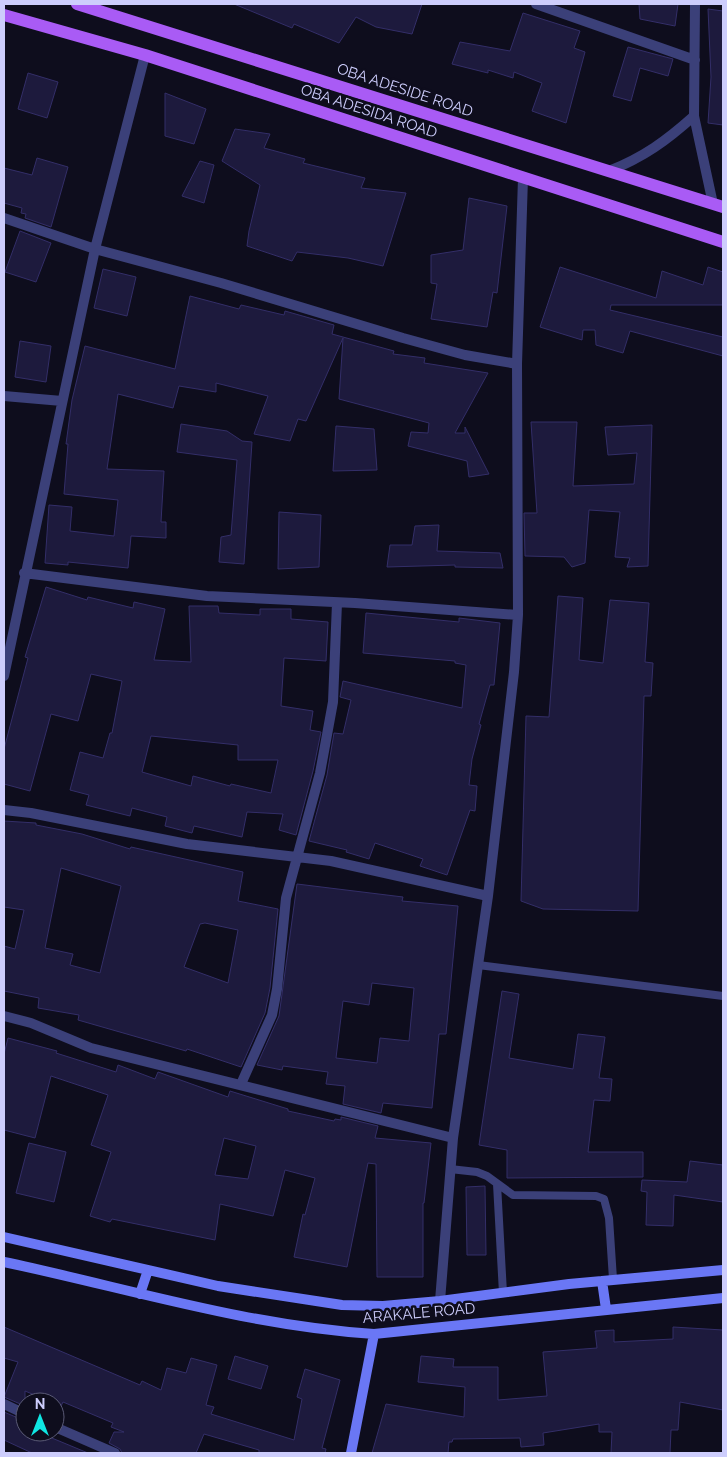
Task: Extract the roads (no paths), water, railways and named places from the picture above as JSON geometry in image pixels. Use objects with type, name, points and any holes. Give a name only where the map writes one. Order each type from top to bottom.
[{"type":"main road","name":"OBA ADESIDE ROAD","points":[[77,4],[109,9],[609,171],[720,205]]},
{"type":"main road","name":"OBA ADESIDA ROAD","points":[[4,15],[145,55],[723,242]]},
{"type":"main road","name":"ARAKALE ROAD","points":[[4,1237],[218,1286],[342,1305],[383,1306],[440,1301],[613,1279],[723,1270]]},
{"type":"main road","name":"ARAKALE ROAD","points":[[4,1262],[92,1280],[140,1294],[266,1322],[331,1332],[374,1334],[723,1298]]},
{"type":"main road","points":[[140,1294],[148,1270]]},
{"type":"main road","points":[[602,1281],[606,1309]]},
{"type":"main road","points":[[351,1453],[374,1334]]},
{"type":"street","points":[[536,4],[695,60]]},
{"type":"street","points":[[695,4],[694,116],[720,205]]},
{"type":"street","points":[[4,676],[24,573],[95,249],[145,55]]},
{"type":"street","points":[[609,171],[645,155],[665,142],[694,116]]},
{"type":"street","points":[[440,1301],[453,1138],[488,896],[514,672],[518,615],[517,364],[523,178]]},
{"type":"street","points":[[4,218],[95,249],[221,283],[403,338],[465,355],[517,364]]},
{"type":"street","points":[[4,396],[62,401]]},
{"type":"street","points":[[24,573],[207,596],[518,615]]},
{"type":"street","points":[[241,1084],[272,1015],[277,989],[286,898],[320,772],[333,702],[337,603]]},
{"type":"street","points":[[4,810],[31,813],[187,844],[331,861],[488,896]]},
{"type":"street","points":[[4,1016],[31,1023],[91,1048],[453,1138]]},
{"type":"street","points":[[65,1431],[115,1453]]},
{"type":"lane","points":[[478,965],[723,996]]},
{"type":"lane","points":[[450,1169],[477,1172],[514,1196],[596,1196],[604,1199],[609,1218],[613,1279]]},
{"type":"lane","points":[[497,1184],[503,1293]]}]
